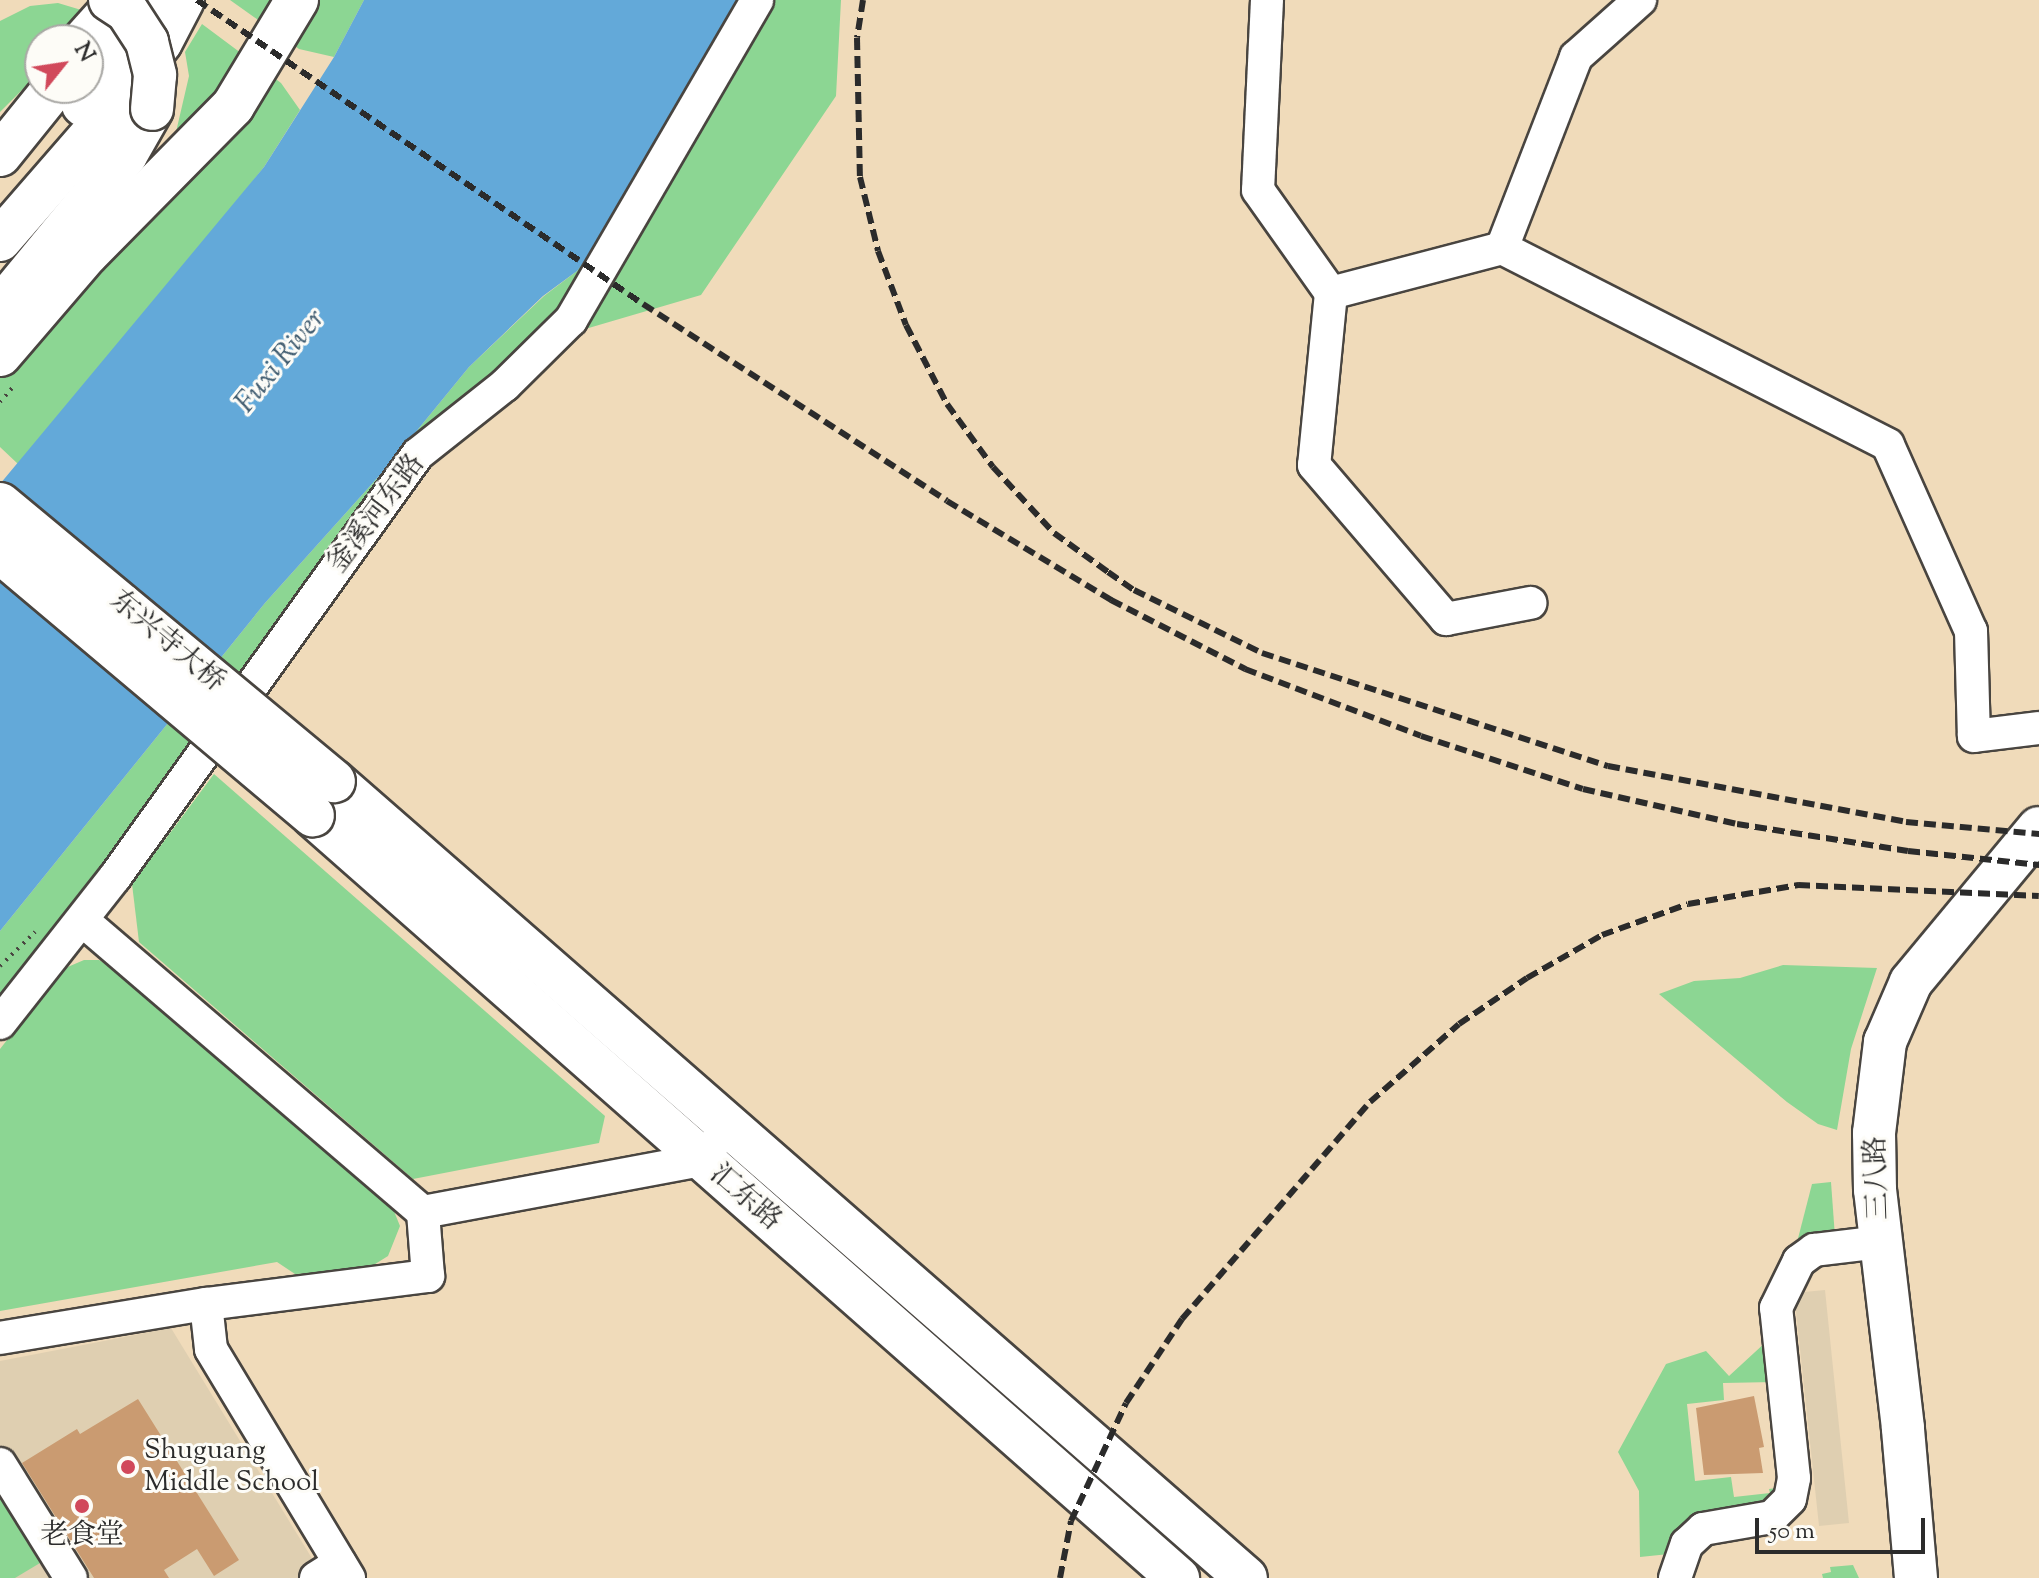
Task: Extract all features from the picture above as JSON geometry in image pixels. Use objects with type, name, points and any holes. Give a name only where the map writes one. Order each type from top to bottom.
[{"type":"main road","points":[[0,240],[99,126],[161,42],[183,0]]},
{"type":"main road","points":[[0,355],[87,254],[233,106],[297,0]]},
{"type":"main road","points":[[104,25],[128,3]]},
{"type":"main road","points":[[0,308],[126,155],[152,109],[155,75],[147,42],[127,11],[128,3]]},
{"type":"main road","points":[[0,207],[80,110],[128,3]]},
{"type":"main road","points":[[0,129],[25,104]]},
{"type":"main road","points":[[0,155],[41,104]]},
{"type":"main road","name":"东兴寺大桥","points":[[0,504],[334,781]]},
{"type":"main road","name":"东兴寺大桥","points":[[0,552],[313,816]]},
{"type":"main road","name":"汇东路","points":[[334,781],[1085,1434],[1246,1578]]},
{"type":"main road","name":"汇东路","points":[[313,816],[1178,1578]]},
{"type":"main road","name":"三八路","points":[[1916,1578],[1903,1428],[1875,1190],[1874,1133],[1885,1042],[1911,982],[2039,828]]},
{"type":"street","name":"釜溪河东路","points":[[0,1023],[82,920],[418,454],[505,385],[571,320],[757,0]]},
{"type":"street","points":[[1267,0],[1258,190],[1331,293],[1314,465],[1446,619],[1530,603]]},
{"type":"street","points":[[1502,248],[1576,57],[1640,0]]},
{"type":"street","points":[[1331,293],[1502,248],[1888,445],[1971,631],[1974,736],[2039,728]]},
{"type":"street","points":[[0,1338],[206,1304],[428,1276],[423,1212],[82,920]]},
{"type":"street","points":[[423,1212],[701,1160],[729,1124]]},
{"type":"street","points":[[1675,1578],[1687,1544],[1696,1533],[1708,1526],[1772,1517],[1790,1499],[1794,1478],[1776,1308],[1799,1261],[1814,1250],[1881,1242]]},
{"type":"street","points":[[206,1304],[211,1349],[335,1573]]},
{"type":"street","points":[[0,1464],[59,1574]]},
{"type":"shaded area","points":[[1825,1290],[1849,1523],[1819,1526],[1794,1293]]},
{"type":"shaded area","name":"Shuguang Middle School","points":[[171,1328],[324,1578],[0,1578],[0,1361]]},
{"type":"green space","points":[[230,0],[364,0],[334,57],[299,49]]},
{"type":"green space","points":[[738,0],[841,0],[836,96],[701,295],[541,342],[503,361],[251,665],[0,1007],[0,931],[265,603],[388,466],[469,367],[544,296],[577,271]]},
{"type":"green space","points":[[58,3],[88,12],[79,24],[24,24],[24,88],[0,112],[0,21],[30,6]]},
{"type":"green space","points":[[202,24],[281,83],[300,110],[264,167],[18,464],[0,447],[0,367],[176,132],[189,76],[185,52]]},
{"type":"green space","points":[[214,774],[605,1116],[599,1143],[413,1179],[139,942],[132,884]]},
{"type":"green space","points":[[84,960],[99,960],[116,970],[389,1199],[400,1226],[388,1256],[372,1266],[325,1273],[295,1274],[277,1262],[0,1311],[0,1049],[63,969]]},
{"type":"green space","points":[[1783,965],[1877,968],[1851,1049],[1837,1130],[1818,1124],[1787,1102],[1659,994],[1694,981],[1740,978]]},
{"type":"green space","points":[[1831,1182],[1835,1237],[1794,1254],[1812,1184]]},
{"type":"green space","points":[[1767,1341],[1774,1382],[1723,1383],[1724,1400],[1687,1404],[1695,1481],[1731,1477],[1734,1497],[1770,1493],[1769,1489],[1784,1487],[1782,1493],[1669,1554],[1640,1557],[1639,1491],[1618,1452],[1666,1364],[1706,1351],[1729,1376]]},
{"type":"green space","points":[[0,1498],[40,1563],[15,1578],[0,1578]]},
{"type":"green space","points":[[1853,1565],[1859,1578],[1823,1578],[1822,1574],[1831,1572],[1830,1567]]},
{"type":"water","name":"Fuxi River","points":[[364,0],[738,0],[606,234],[577,271],[543,296],[469,367],[388,466],[265,603],[0,931],[0,484],[264,167],[334,57]]},
{"type":"building","points":[[1754,1396],[1764,1447],[1759,1448],[1763,1473],[1704,1475],[1696,1408]]},
{"type":"building","points":[[138,1399],[239,1560],[214,1576],[197,1549],[164,1570],[169,1578],[94,1578],[22,1463],[77,1429],[80,1434]]},
{"type":"railway","points":[[197,0],[643,304],[947,501],[1111,600],[1245,669],[1421,736],[1583,789],[1737,824],[1908,851],[2039,865]]},
{"type":"railway","points":[[863,0],[857,38],[860,177],[878,251],[906,325],[947,404],[993,467],[1054,533],[1108,572],[1134,590],[1262,653],[1608,766],[1906,822],[2039,834]]},
{"type":"railway","points":[[1060,1578],[1071,1521],[1126,1403],[1182,1319],[1370,1102],[1459,1024],[1527,978],[1602,935],[1688,904],[1798,885],[2039,896]]},
{"type":"place","name":"Shuguang Middle School","points":[[128,1467]]},
{"type":"place","name":"老食堂","points":[[82,1506]]}]
